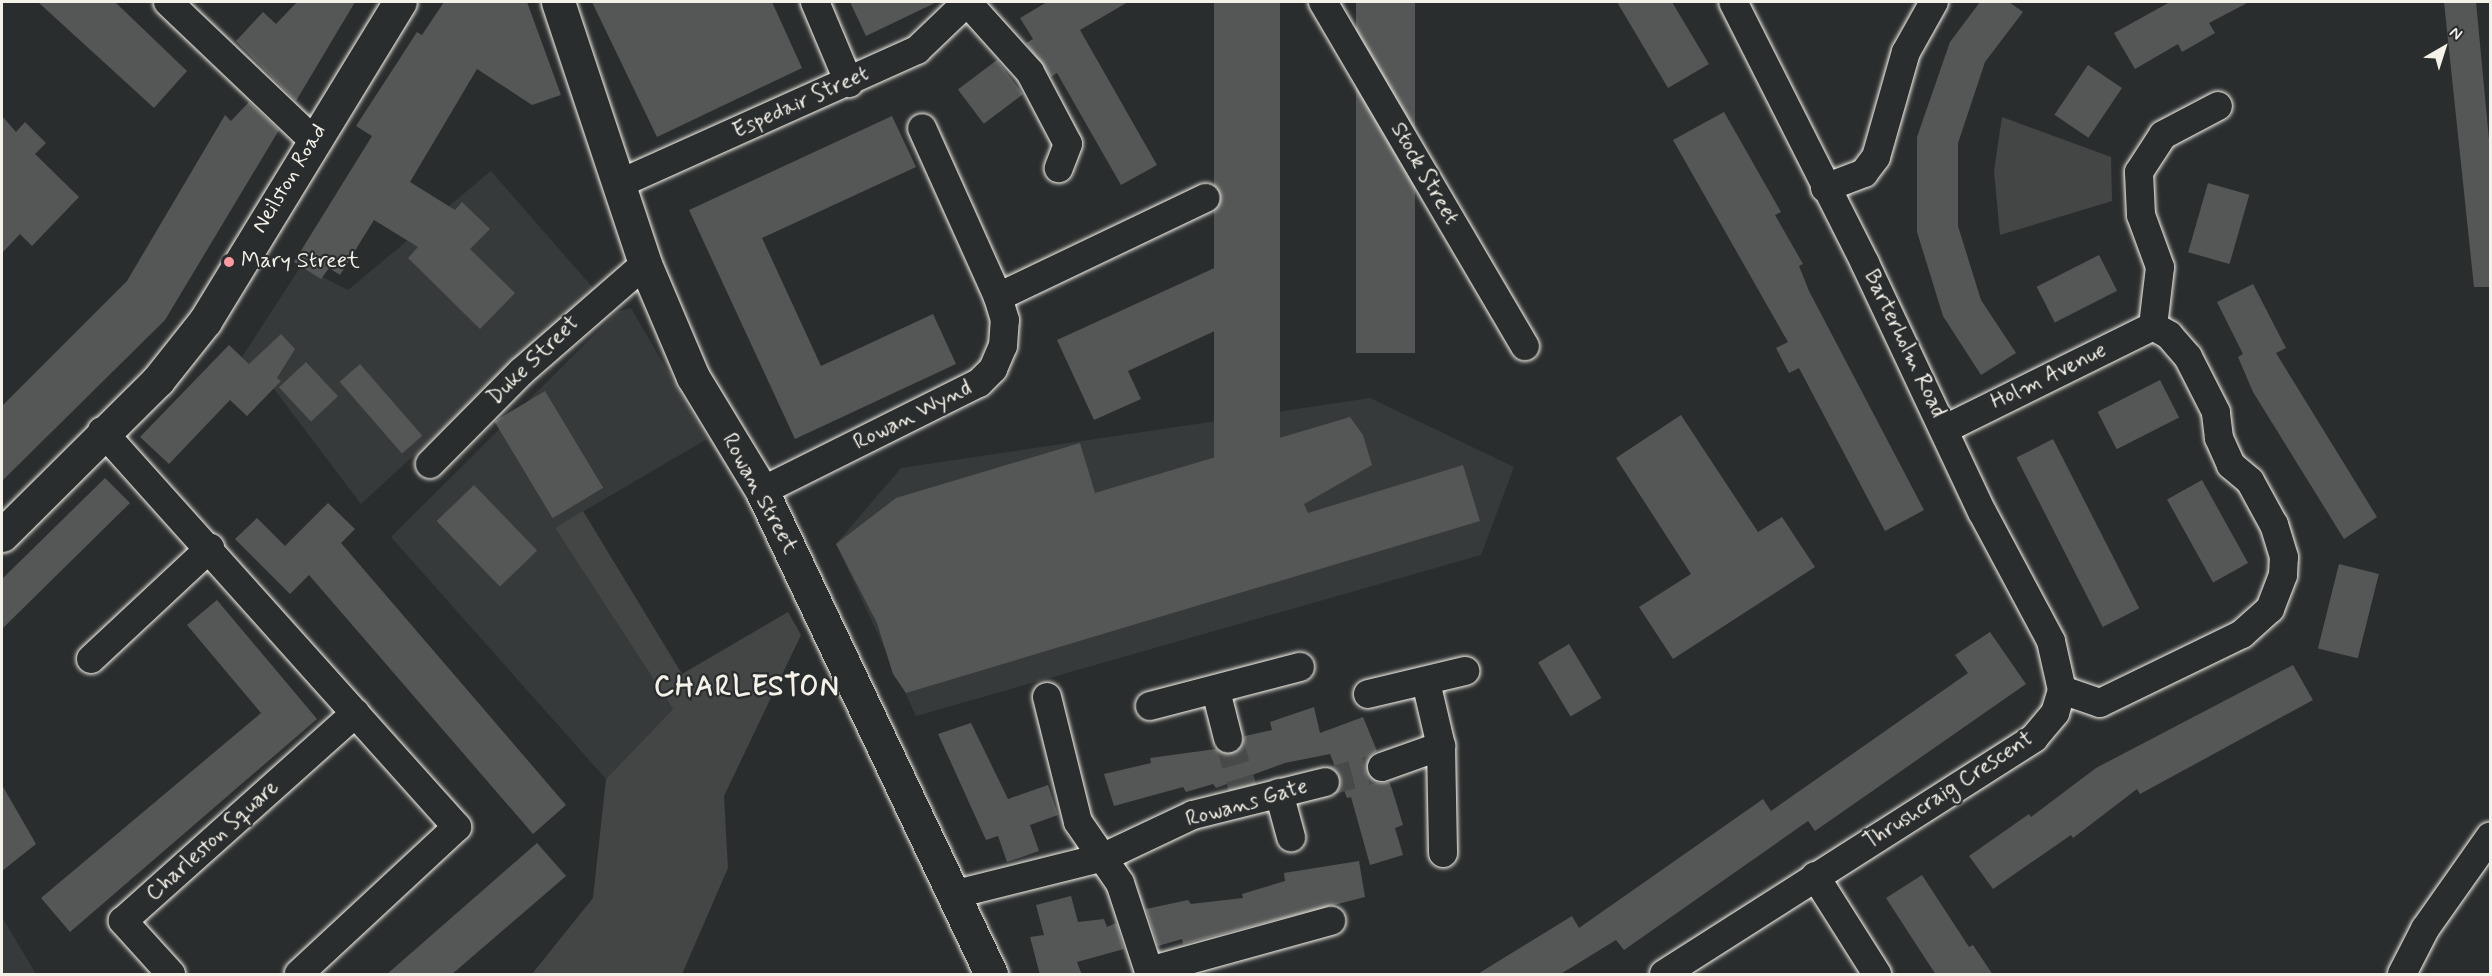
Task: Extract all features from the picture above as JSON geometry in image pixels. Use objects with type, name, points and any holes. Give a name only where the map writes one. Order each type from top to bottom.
[{"type":"street","points":[[168,2],[313,140]]},
{"type":"street","name":"Neilston Road","points":[[2,535],[102,431],[158,380],[205,321],[313,140],[400,2]]},
{"type":"street","name":"Rowan Street","points":[[558,2],[621,183],[645,264],[693,377],[762,491],[956,894],[991,975]]},
{"type":"street","points":[[815,2],[849,83]]},
{"type":"street","points":[[967,2],[1030,72],[1068,144],[1059,168]]},
{"type":"street","name":"Espedair Street","points":[[621,183],[849,83],[917,50],[967,2]]},
{"type":"street","name":"Stock Street","points":[[1323,2],[1525,346]]},
{"type":"street","name":"Barterholm Road","points":[[1733,2],[1946,429],[1982,512],[2051,641],[2062,690]]},
{"type":"street","points":[[1825,188],[1864,173],[1876,157],[1906,52],[1934,2]]},
{"type":"street","points":[[2062,690],[2100,703],[2242,634],[2270,609],[2283,575],[2284,558],[2274,525],[2250,481],[2230,465],[2219,438],[2216,412],[2188,357],[2169,335],[2153,326],[2160,267],[2141,215],[2139,172],[2163,135],[2218,106]]},
{"type":"street","name":"Rowan Wynd","points":[[762,491],[979,383],[993,369],[1003,346],[1005,320],[998,297],[922,128]]},
{"type":"street","points":[[998,297],[1206,198]]},
{"type":"street","name":"Duke Street","points":[[430,464],[545,350],[645,264]]},
{"type":"street","name":"Holm Avenue","points":[[1946,429],[2153,326]]},
{"type":"street","points":[[102,431],[210,548],[457,827],[299,975]]},
{"type":"street","points":[[91,659],[210,548]]},
{"type":"street","points":[[1150,706],[1216,691],[1299,667]]},
{"type":"street","points":[[1368,694],[1466,671]]},
{"type":"street","points":[[1426,682],[1441,747],[1443,853]]},
{"type":"street","name":"Thrushcraig Crescent","points":[[1664,975],[1815,876],[2034,738],[2055,713],[2062,690]]},
{"type":"street","points":[[1216,691],[1228,738]]},
{"type":"street","points":[[1047,697],[1078,822],[1120,883],[1149,971],[1331,921]]},
{"type":"street","name":"Charleston Square","points":[[171,975],[123,921],[356,713]]},
{"type":"street","points":[[1382,767],[1441,747]]},
{"type":"street","name":"Rowans Gate","points":[[956,894],[1104,857],[1193,815],[1325,782]]},
{"type":"street","points":[[1279,793],[1292,837]]},
{"type":"street","points":[[2402,975],[2425,929],[2490,837]]},
{"type":"street","points":[[1815,876],[1877,975]]},
{"type":"shaded area","points":[[2002,117],[2111,157],[2112,201],[2000,235],[1994,171]]},
{"type":"shaded area","points":[[491,171],[594,289],[361,504],[274,389],[242,357],[301,266],[348,290]]},
{"type":"shaded area","points":[[631,308],[707,439],[555,528],[673,709],[606,779],[391,537],[617,312]]},
{"type":"shaded area","points":[[1370,398],[1514,467],[1481,555],[916,716],[836,544],[901,468]]},
{"type":"shaded area","points":[[583,511],[682,674],[788,612],[801,635],[724,796],[728,868],[682,974],[532,974],[593,898],[606,779],[673,709],[555,528]]},
{"type":"shaded area","points":[[2,917],[36,974],[2,974]]},
{"type":"building","points":[[38,2],[115,2],[187,71],[154,108]]},
{"type":"building","points":[[297,2],[355,2],[296,101],[236,41],[263,12],[276,24]]},
{"type":"building","points":[[444,2],[527,2],[561,95],[532,105],[477,69],[410,182],[455,210],[462,202],[490,229],[470,249],[515,293],[480,329],[408,258],[418,247],[374,220],[340,275],[329,268],[321,279],[294,262],[372,136],[356,126],[417,32],[422,35]]},
{"type":"building","points":[[592,2],[772,2],[802,68],[657,137]]},
{"type":"building","points":[[850,2],[937,2],[866,36]]},
{"type":"building","points":[[1047,2],[1128,2],[1080,30],[1157,165],[1121,185],[1057,73],[1051,77],[1026,43],[1033,39],[1020,18]]},
{"type":"building","points":[[1214,2],[1280,2],[1280,482],[1214,482]]},
{"type":"building","points":[[1356,2],[1415,2],[1415,353],[1356,353]]},
{"type":"building","points":[[1617,2],[1672,2],[1709,64],[1668,88]]},
{"type":"building","points":[[1980,2],[2009,2],[2023,12],[1985,62],[1958,143],[1958,226],[1981,300],[2016,353],[1981,375],[1943,316],[1917,232],[1917,137],[1950,42]]},
{"type":"building","points":[[2170,2],[2249,2],[2209,23],[2215,33],[2182,52],[2178,44],[2135,69],[2114,33]]},
{"type":"building","points":[[2444,2],[2476,2],[2490,150],[2490,287],[2474,287]]},
{"type":"building","points":[[997,60],[1023,94],[984,124],[958,89]]},
{"type":"building","points":[[2088,65],[2122,88],[2088,138],[2054,115]]},
{"type":"building","points":[[249,102],[279,130],[165,320],[2,481],[2,406],[127,281],[225,115],[231,121]]},
{"type":"building","points":[[1724,112],[1781,212],[1775,215],[1803,264],[1799,266],[1809,291],[1924,510],[1885,531],[1799,368],[1789,373],[1776,348],[1788,342],[1673,140]]},
{"type":"building","points":[[2,116],[16,132],[25,122],[46,143],[35,154],[79,197],[32,246],[20,234],[2,253]]},
{"type":"building","points":[[892,116],[916,167],[762,238],[821,366],[933,314],[956,364],[795,439],[689,210]]},
{"type":"building","points":[[2208,183],[2249,195],[2229,264],[2188,252]]},
{"type":"building","points":[[2099,255],[2117,291],[2055,322],[2037,287]]},
{"type":"building","points":[[1221,265],[1245,317],[1128,371],[1141,399],[1094,420],[1057,340]]},
{"type":"building","points":[[2253,284],[2286,348],[2276,353],[2377,517],[2344,539],[2253,392],[2238,357],[2243,354],[2217,302]]},
{"type":"building","points":[[281,334],[295,349],[277,378],[281,381],[247,416],[230,400],[169,464],[140,437],[229,345],[249,364]]},
{"type":"building","points":[[306,362],[338,396],[311,422],[279,387]]},
{"type":"building","points":[[360,364],[422,436],[402,453],[340,382]]},
{"type":"building","points":[[2160,380],[2179,417],[2117,449],[2098,412]]},
{"type":"building","points":[[545,391],[603,488],[553,518],[494,421]]},
{"type":"building","points":[[1681,415],[1758,532],[1782,517],[1815,567],[1673,659],[1639,607],[1691,574],[1616,458]]},
{"type":"building","points":[[1350,417],[1363,435],[1372,465],[1304,504],[1308,513],[1463,465],[1480,521],[906,693],[893,674],[877,623],[836,544],[896,498],[1080,443],[1095,493]]},
{"type":"building","points":[[2053,439],[2139,608],[2103,627],[2016,458]]},
{"type":"building","points":[[105,478],[130,503],[2,629],[2,579]]},
{"type":"building","points":[[2202,480],[2248,563],[2213,582],[2167,499]]},
{"type":"building","points":[[474,485],[537,550],[500,587],[437,521]]},
{"type":"building","points":[[328,503],[355,529],[341,543],[566,805],[533,834],[309,575],[290,594],[235,539],[257,518],[285,546]]},
{"type":"building","points":[[2339,564],[2379,574],[2358,658],[2318,648]]},
{"type":"building","points":[[217,600],[317,719],[70,932],[41,898],[261,713],[187,625]]},
{"type":"building","points":[[1990,632],[2026,684],[1815,831],[1808,821],[1624,950],[1616,940],[1559,975],[1476,975],[1572,916],[1579,928],[1763,799],[1771,811],[1968,673],[1955,655]]},
{"type":"building","points":[[1569,644],[1601,698],[1571,717],[1538,663]]},
{"type":"building","points":[[2293,665],[2313,700],[2140,794],[2137,789],[2073,838],[2071,835],[1993,889],[1969,856],[2029,814],[2031,817],[2096,768]]},
{"type":"building","points":[[1314,707],[1320,733],[1363,717],[1377,751],[1369,757],[1366,772],[1378,783],[1389,782],[1403,825],[1395,828],[1403,855],[1370,865],[1351,797],[1347,798],[1330,754],[1285,763],[1216,788],[1213,784],[1186,792],[1183,787],[1114,806],[1104,774],[1151,763],[1150,758],[1216,749],[1233,754],[1245,736],[1272,730],[1270,722]]},
{"type":"building","points":[[971,723],[1008,799],[1048,785],[1058,815],[1030,825],[1039,851],[1007,862],[998,836],[986,840],[938,734]]},
{"type":"building","points":[[2,785],[36,844],[2,871]]},
{"type":"building","points":[[537,843],[566,876],[451,975],[386,975]]},
{"type":"building","points":[[1359,861],[1365,897],[1183,944],[1182,939],[1158,946],[1146,909],[1188,900],[1191,904],[1243,898],[1242,894],[1285,881],[1284,873]]},
{"type":"building","points":[[1922,875],[1969,947],[1973,945],[1993,975],[1936,975],[1886,898]]},
{"type":"building","points":[[1071,896],[1078,922],[1104,919],[1107,927],[1116,923],[1124,949],[1077,962],[1082,975],[1040,975],[1030,937],[1044,935],[1036,905]]},
{"type":"tunnel","points":[[1228,738],[1246,800]]},
{"type":"tunnel","points":[[1325,782],[1382,767]]},
{"type":"place","name":"Mary Street","points":[[229,262]]},
{"type":"district","name":"CHARLESTON","points":[[747,688]]}]
